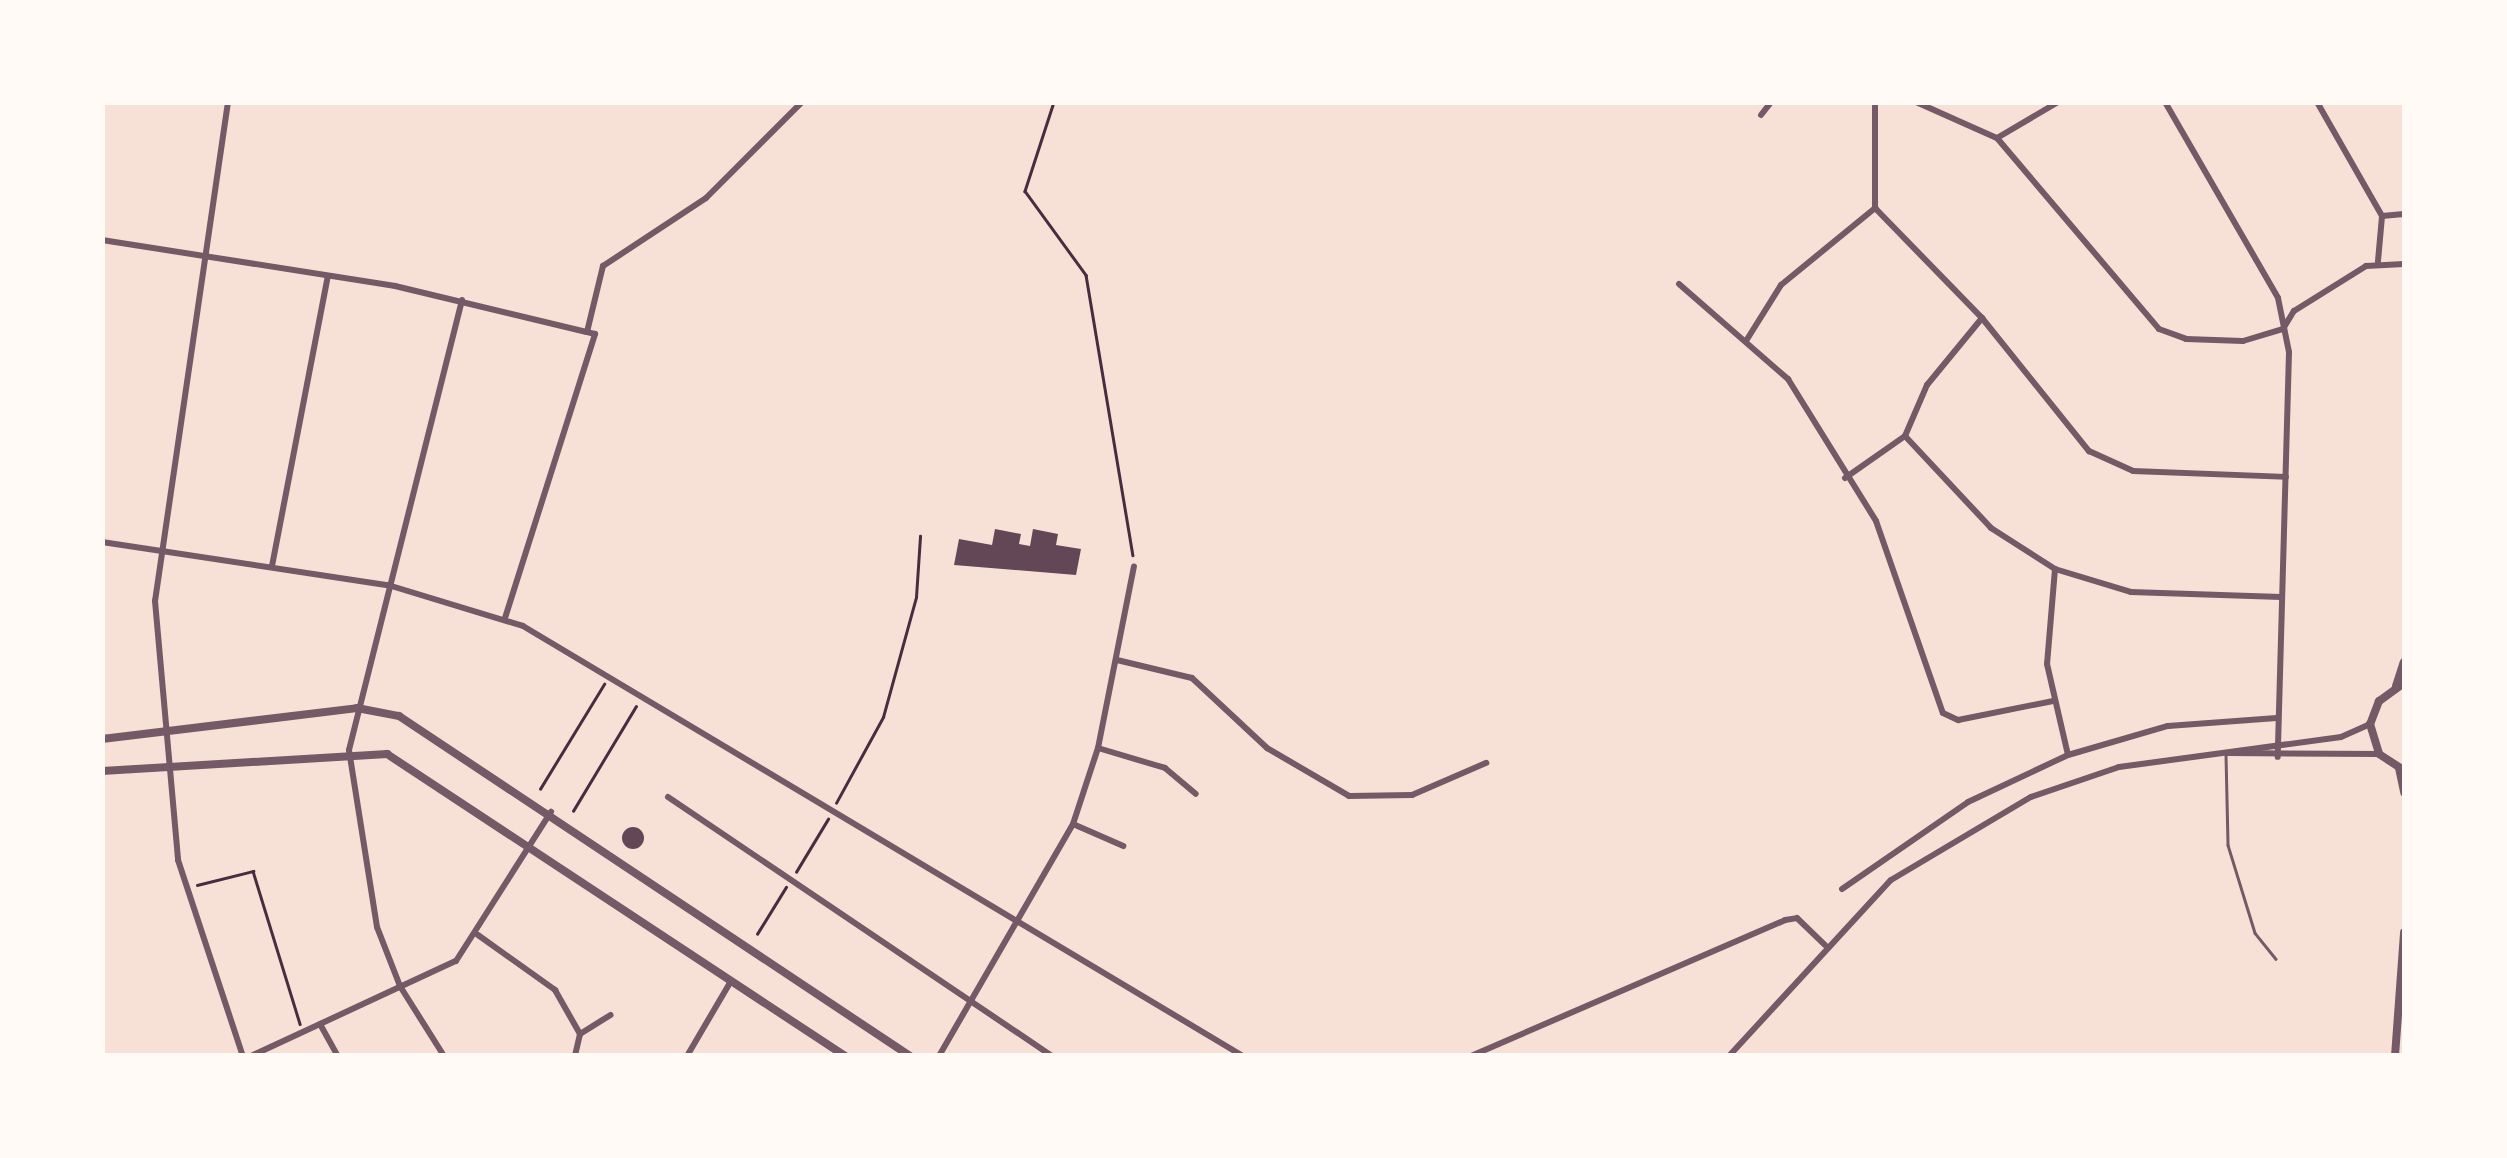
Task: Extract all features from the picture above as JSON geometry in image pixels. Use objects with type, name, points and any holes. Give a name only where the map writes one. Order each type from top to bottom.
[{"type":"street","points":[[228,102],[156,551],[168,765],[186,888],[243,1056]]},
{"type":"street","points":[[588,332],[603,266],[706,198],[802,102]]},
{"type":"street","points":[[1761,115],[1771,102]]},
{"type":"street","points":[[1876,102],[1876,208],[1982,318],[2059,422],[2105,460],[2150,473],[2286,477]]},
{"type":"street","points":[[1916,102],[1997,138],[2159,329],[2244,341],[2283,329],[2294,311],[2378,261],[2404,264]]},
{"type":"street","points":[[1997,138],[2058,102]]},
{"type":"street","points":[[2165,102],[2278,298],[2283,329],[2286,477],[2278,757]]},
{"type":"street","points":[[2317,102],[2382,216],[2378,261]]},
{"type":"street","points":[[1746,342],[1781,285],[1876,208]]},
{"type":"street","points":[[2382,216],[2404,214]]},
{"type":"street","points":[[102,240],[462,300],[595,334],[504,618]]},
{"type":"street","points":[[272,566],[328,276]]},
{"type":"street","points":[[1679,284],[1788,379],[1890,551],[1942,713],[1958,720],[2053,701]]},
{"type":"street","points":[[444,1056],[400,986],[365,874],[348,750],[462,300]]},
{"type":"street","points":[[1845,478],[1905,436],[1927,385],[1982,318]]},
{"type":"street","points":[[1905,436],[1992,528],[2055,569],[2131,592],[2282,597]]},
{"type":"street","points":[[102,542],[388,585],[504,618],[1022,920],[1243,1056]]},
{"type":"street","points":[[939,1056],[1022,920],[1073,824],[1098,748],[1134,567]]},
{"type":"street","points":[[2055,569],[2053,701],[2068,755]]},
{"type":"street","points":[[1117,660],[1192,678],[1266,748],[1349,796],[1412,795],[1486,762]]},
{"type":"street","points":[[1729,1056],[1825,945],[1890,880],[2030,797],[2119,767],[2342,737],[2370,724],[2394,688],[2404,662]]},
{"type":"street","points":[[2394,688],[2404,683]]},
{"type":"street","points":[[102,738],[357,708],[436,732],[910,1056]]},
{"type":"street","points":[[1842,889],[1968,802],[2068,755],[2168,726],[2277,718]]},
{"type":"street","points":[[2370,724],[2380,754]]},
{"type":"street","points":[[1098,748],[1165,768],[1196,794]]},
{"type":"street","points":[[102,771],[348,750],[416,768],[845,1056]]},
{"type":"street","points":[[2226,753],[2278,757],[2380,754],[2402,769],[2404,792]]},
{"type":"street","points":[[668,797],[1052,1056]]},
{"type":"street","points":[[251,1056],[456,961],[478,936],[551,812]]},
{"type":"street","points":[[1073,824],[1123,846]]},
{"type":"street","points":[[1471,1056],[1785,920],[1797,918],[1825,945]]},
{"type":"street","points":[[2395,1056],[2404,932]]},
{"type":"street","points":[[478,936],[545,981],[580,1034]]},
{"type":"street","points":[[687,1056],[732,980]]},
{"type":"street","points":[[575,1056],[580,1034],[611,1015]]},
{"type":"street","points":[[320,1024],[338,1056]]},
{"type":"lane","points":[[2226,753],[2228,845],[2255,932],[2276,959]]},
{"type":"path","points":[[1054,102],[1026,190],[1086,275],[1134,567]]},
{"type":"path","points":[[757,934],[834,810],[882,717],[916,596],[920,536]]},
{"type":"path","points":[[540,789],[608,677]]},
{"type":"path","points":[[573,810],[642,696]]},
{"type":"path","points":[[186,888],[253,871],[303,1032]]},
{"type":"building","points":[[995,529],[1021,534],[1019,544],[1030,546],[1033,529],[1058,534],[1056,545],[1081,549],[1076,575],[954,565],[959,539],[992,545]]},
{"type":"building","points":[[629,827],[637,827],[644,838],[637,849],[629,849],[622,842],[622,834]]}]
